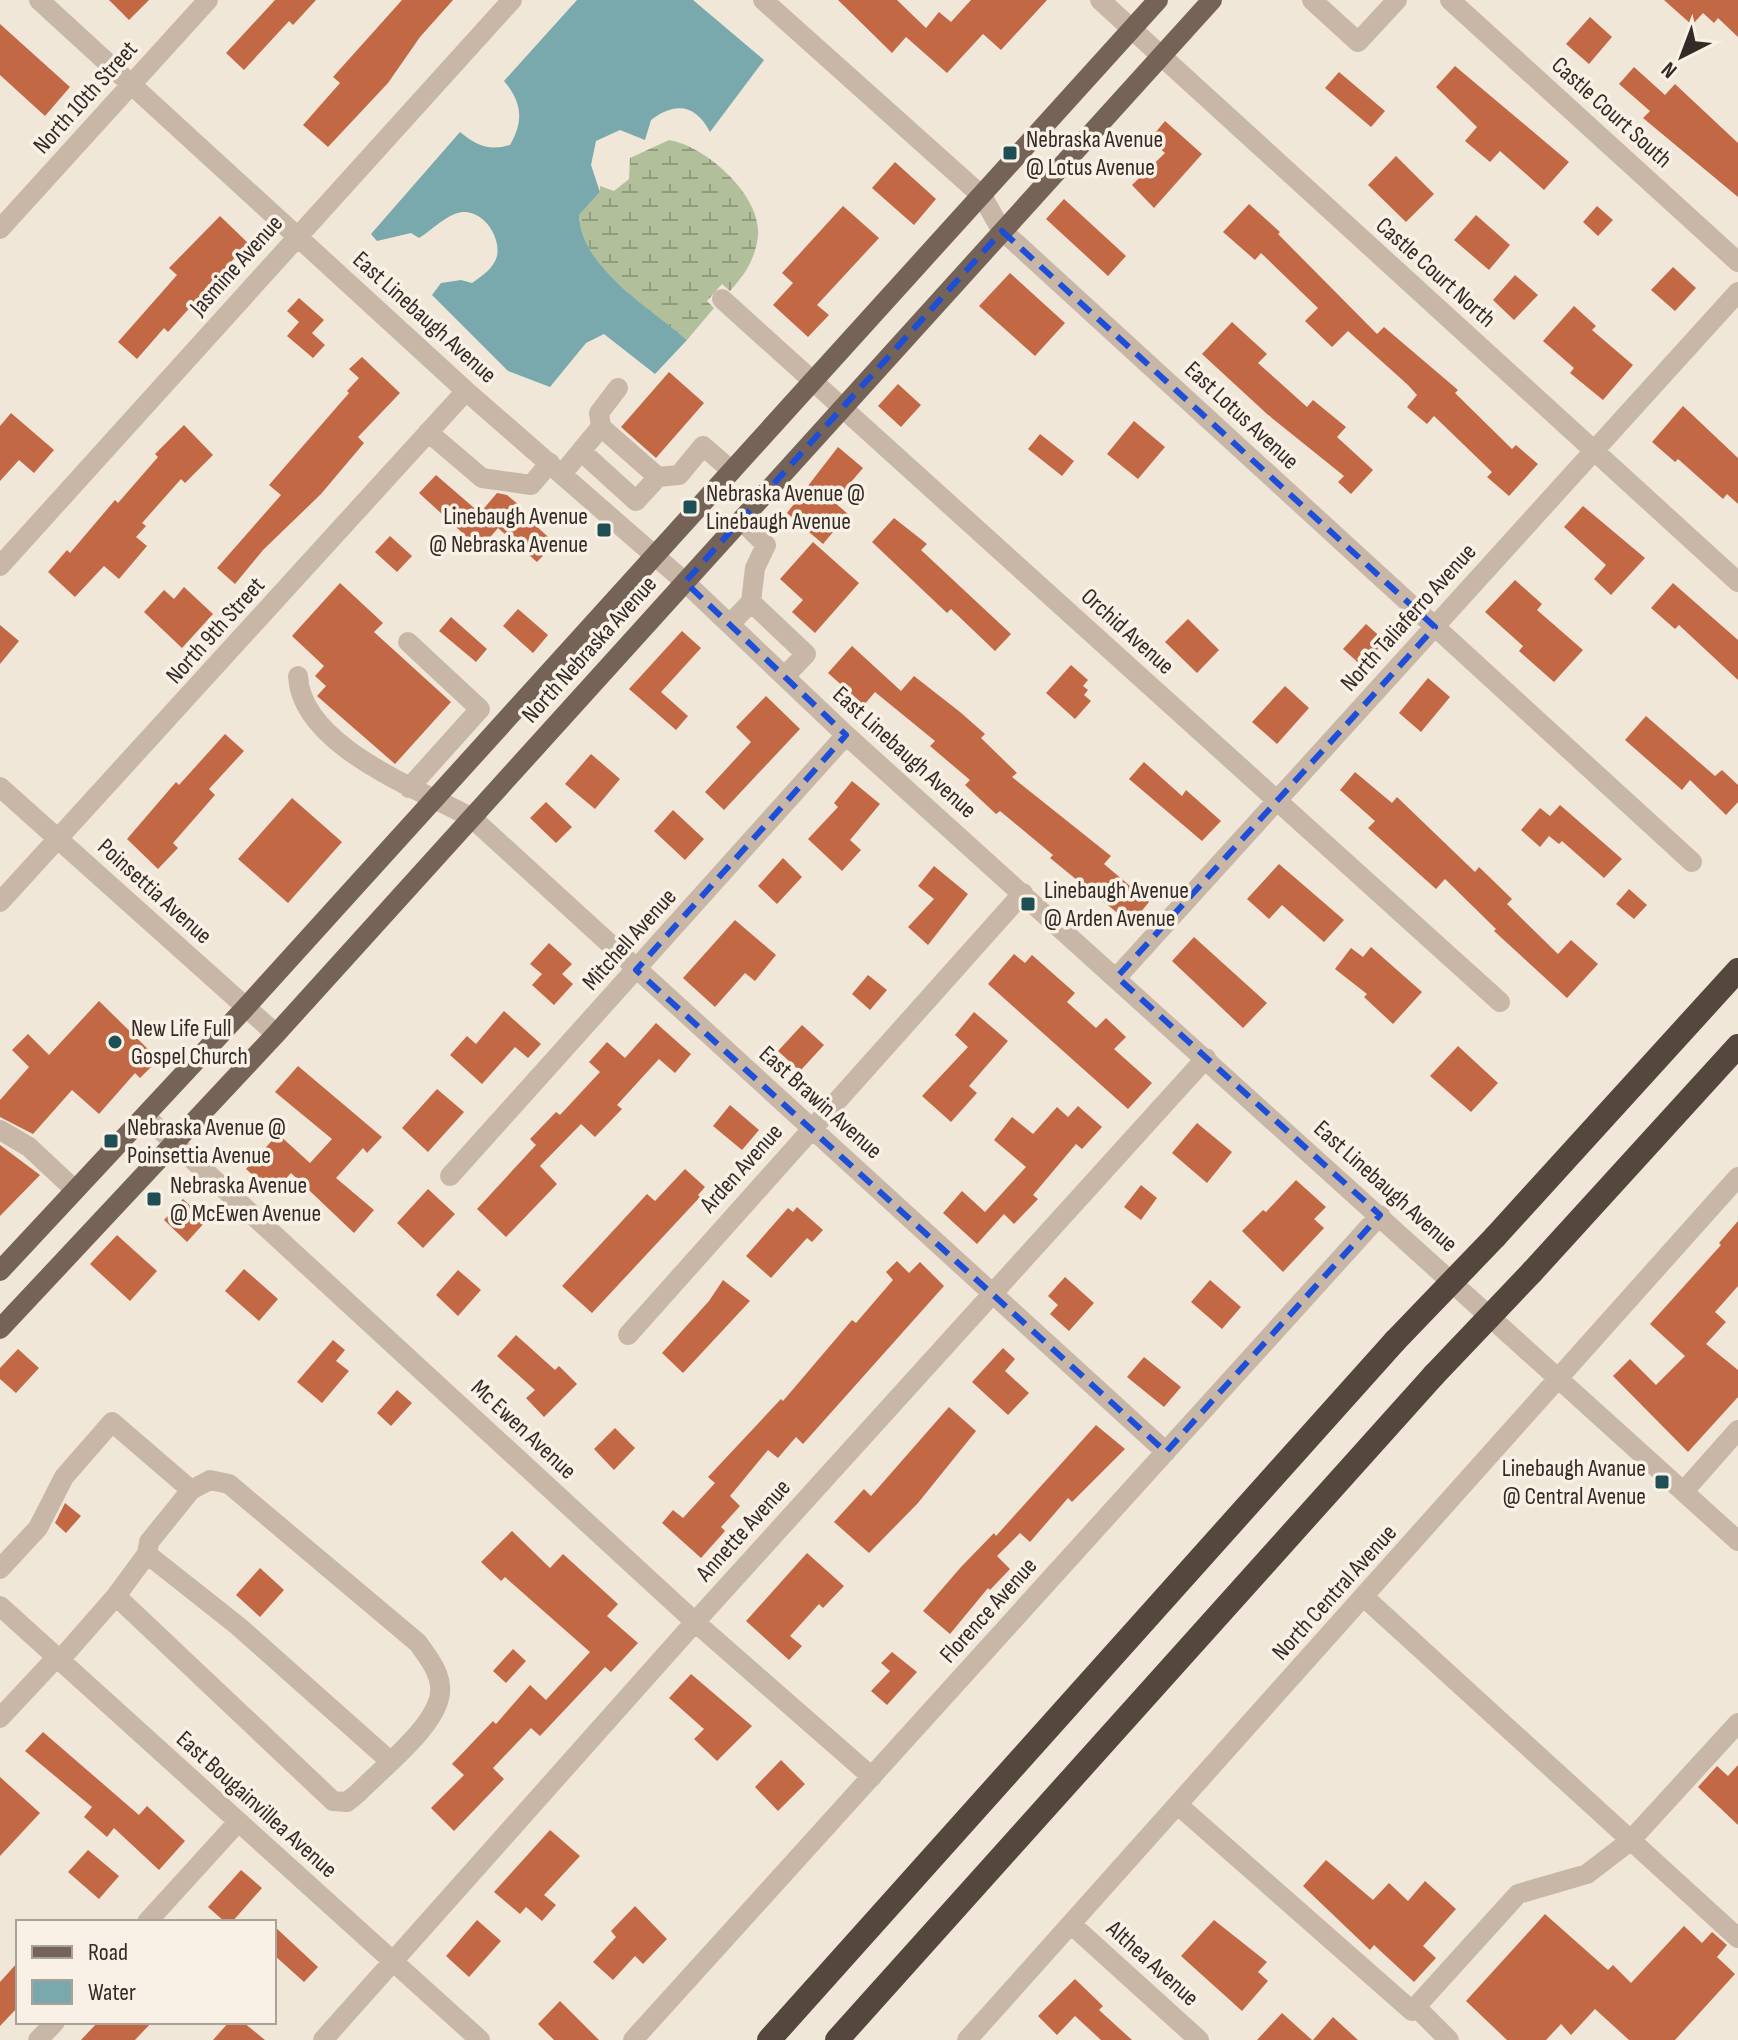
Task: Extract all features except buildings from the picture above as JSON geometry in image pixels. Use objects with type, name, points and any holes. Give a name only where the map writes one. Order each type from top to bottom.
[{"type":"highway","points":[[769,2040],[1395,1341],[1495,1237],[1738,970]]},
{"type":"highway","points":[[837,2040],[1434,1375],[1738,1046]]},
{"type":"main road","name":"North Nebraska Avenue","points":[[0,1271],[246,1007],[1158,0]]},
{"type":"main road","name":"North Nebraska Avenue","points":[[0,1329],[276,1034],[1212,0]]},
{"type":"street","name":"East Linebaugh Avenue","points":[[39,0],[466,391],[685,582],[846,735],[1738,1541]]},
{"type":"street","name":"North 10th Street","points":[[0,229],[208,0]]},
{"type":"street","name":"Jasmine Avenue","points":[[0,566],[512,0]]},
{"type":"street","name":"East Lotus Avenue","points":[[763,0],[982,196],[1002,231],[1692,862]]},
{"type":"street","name":"Castle Court North","points":[[1100,0],[1738,582]]},
{"type":"street","points":[[1327,5],[1358,42],[1397,0]]},
{"type":"street","name":"Castle Court South","points":[[1450,0],[1738,262]]},
{"type":"street","name":"North Taliaferro Avenue","points":[[1117,977],[1738,292]]},
{"type":"street","name":"Orchid Avenue","points":[[722,299],[1500,1002]]},
{"type":"street","points":[[618,388],[599,413],[601,427],[658,477]]},
{"type":"street","name":"North 9th Street","points":[[0,902],[466,391]]},
{"type":"street","points":[[428,432],[482,478],[531,485],[581,451],[601,427]]},
{"type":"street","points":[[581,451],[636,501],[658,477],[679,475],[703,446],[732,471]]},
{"type":"street","points":[[730,624],[751,602],[755,568],[766,545],[741,520]]},
{"type":"street","points":[[751,602],[806,654],[785,676]]},
{"type":"street","points":[[408,642],[500,727]]},
{"type":"street","name":"East Brawin Avenue","points":[[298,676],[299,695],[311,716],[360,758],[409,788],[436,798],[472,818],[1166,1452]]},
{"type":"street","points":[[409,788],[480,709]]},
{"type":"street","name":"Mitchell Avenue","points":[[450,1176],[846,735]]},
{"type":"street","name":"Poinsettia Avenue","points":[[0,787],[276,1034]]},
{"type":"street","name":"Arden Avenue","points":[[628,1335],[1023,893]]},
{"type":"street","name":"Annette Avenue","points":[[323,2040],[695,1622],[1206,1058]]},
{"type":"street","name":"Mc Ewen Avenue","points":[[145,1116],[695,1622],[872,1777]]},
{"type":"street","points":[[0,1130],[29,1147],[75,1190]]},
{"type":"street","name":"North Central Avenue","points":[[967,2040],[1738,1177]]},
{"type":"street","name":"Florence Avenue","points":[[633,2040],[1380,1215]]},
{"type":"street","points":[[0,1569],[38,1528],[64,1477],[112,1422],[191,1490]]},
{"type":"street","points":[[1684,1491],[1738,1430]]},
{"type":"street","points":[[0,1718],[116,1596],[147,1554],[149,1542],[191,1490],[210,1480],[229,1484],[418,1643],[434,1665],[441,1691],[434,1716],[347,1802],[333,1801],[116,1596]]},
{"type":"street","points":[[147,1554],[238,1626],[390,1761]]},
{"type":"street","points":[[1364,1597],[1738,1938]]},
{"type":"street","name":"East Bougainvillea Avenue","points":[[0,1606],[480,2040]]},
{"type":"street","points":[[1178,1805],[1412,2011],[1518,1894],[1587,1874],[1630,1841],[1738,1723]]},
{"type":"street","points":[[149,1920],[238,1822]]},
{"type":"street","name":"Althea Avenue","points":[[1071,1924],[1199,2040]]},
{"type":"street","points":[[1416,2007],[1449,2040]]},
{"type":"street","points":[[38,2040],[53,2024]]},
{"type":"highlighted area","points":[[1002,231],[1435,627],[1117,977],[1380,1215],[1166,1452],[636,970],[846,735],[685,582]]},
{"type":"green space","points":[[669,140],[699,152],[729,175],[751,205],[757,221],[757,245],[748,266],[730,291],[722,284],[707,301],[714,308],[687,340],[620,286],[605,270],[583,235],[579,215],[600,192],[600,186],[614,191],[629,179],[630,158]]},
{"type":"water","points":[[577,0],[693,0],[764,60],[710,132],[692,111],[677,108],[651,120],[645,140],[620,130],[596,141],[591,165],[600,192],[579,215],[583,235],[604,270],[687,340],[655,374],[604,334],[586,343],[550,387],[508,371],[432,295],[441,283],[461,280],[472,283],[493,264],[498,248],[493,233],[483,220],[470,212],[462,212],[445,219],[419,238],[411,233],[377,241],[371,234],[460,132],[484,146],[510,145],[518,128],[519,112],[518,104],[504,81]]},
{"type":"place","name":"Nebraska Avenue @ Lotus Avenue","points":[[1010,153]]},
{"type":"place","name":"Nebraska Avenue @ Linebaugh Avenue","points":[[690,507]]},
{"type":"place","name":"Linebaugh Avenue @ Nebraska Avenue","points":[[604,530]]},
{"type":"place","name":"Linebaugh Avenue @ Arden Avenue","points":[[1028,904]]},
{"type":"place","name":"New Life Full Gospel Church","points":[[115,1042]]},
{"type":"place","name":"Nebraska Avenue @ Poinsettia Avenue","points":[[111,1141]]},
{"type":"place","name":"Nebraska Avenue @ McEwen Avenue","points":[[154,1199]]},
{"type":"place","name":"Linebaugh Avanue @ Central Avenue","points":[[1662,1482]]}]
